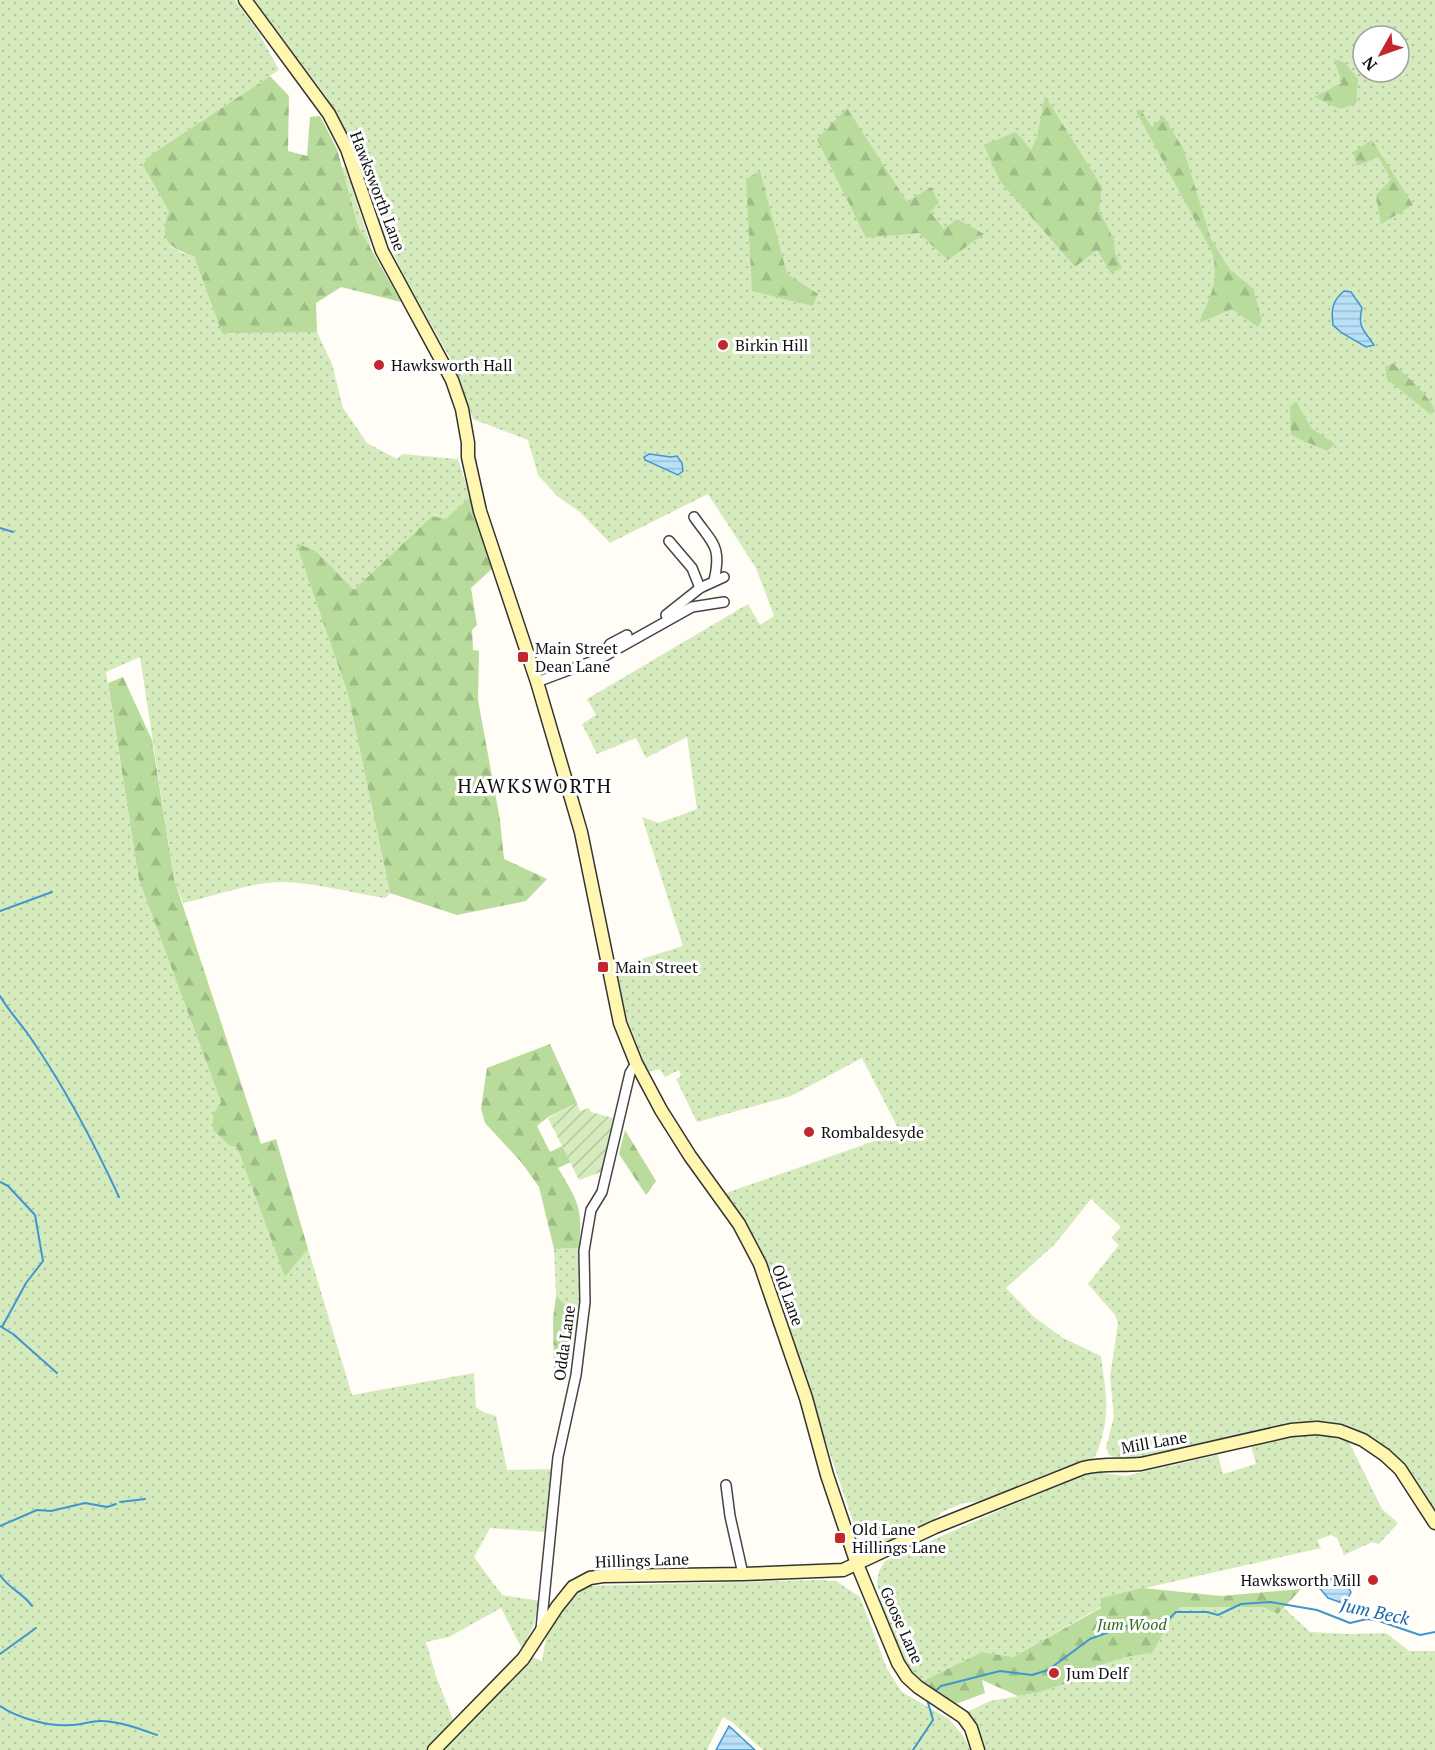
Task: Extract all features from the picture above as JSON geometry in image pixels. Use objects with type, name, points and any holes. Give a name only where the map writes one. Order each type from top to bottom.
[{"type":"street","name":"Hawksworth Lane","points":[[245,0],[329,114],[362,186],[371,224],[382,251],[452,380],[462,409],[468,457],[480,511],[537,682]]},
{"type":"street","points":[[694,517],[717,549],[714,581]]},
{"type":"street","points":[[669,541],[692,568],[700,588]]},
{"type":"street","points":[[601,658],[610,644],[672,612],[700,588],[724,577]]},
{"type":"street","points":[[636,1063],[620,1023],[581,832],[537,682],[601,658],[692,607],[724,602]]},
{"type":"street","name":"Old Lane","points":[[636,1063],[661,1110],[739,1224],[760,1263],[806,1398],[856,1563]]},
{"type":"street","name":"Odda Lane","points":[[541,1632],[558,1457],[576,1375],[585,1302],[584,1251],[587,1233],[591,1210],[602,1192],[630,1073],[636,1063]]},
{"type":"street","name":"Mill Lane","points":[[856,1563],[935,1527],[1083,1468],[1098,1464],[1123,1466],[1141,1464],[1291,1430],[1340,1431],[1363,1440],[1400,1469],[1435,1522]]},
{"type":"street","points":[[726,1485],[730,1516],[744,1574]]},
{"type":"street","name":"Hillings Lane","points":[[434,1750],[522,1659],[573,1587],[590,1578],[830,1571],[843,1570],[856,1563]]},
{"type":"street","name":"Goose Lane","points":[[856,1563],[898,1663],[907,1677],[963,1717],[971,1728],[978,1750]]},
{"type":"green space","points":[[0,0],[235,0],[259,33],[279,70],[149,156],[170,211],[166,220],[171,246],[182,253],[194,255],[222,332],[317,332],[332,364],[343,408],[367,443],[397,459],[402,454],[457,459],[456,453],[470,497],[445,519],[432,516],[354,591],[316,551],[297,544],[348,694],[390,894],[385,898],[322,886],[284,882],[246,887],[183,903],[174,879],[140,657],[106,672],[139,880],[221,1102],[213,1114],[237,1147],[285,1276],[308,1249],[352,1395],[474,1373],[476,1407],[496,1416],[507,1470],[552,1469],[545,1532],[490,1528],[474,1557],[502,1595],[540,1601],[533,1627],[522,1649],[501,1608],[449,1637],[426,1642],[454,1722],[427,1750],[0,1750]]},
{"type":"green space","points":[[252,0],[1435,0],[1435,1514],[1409,1471],[1387,1448],[1365,1435],[1328,1423],[1316,1422],[1127,1462],[1109,1455],[1106,1448],[1114,1416],[1110,1377],[1118,1323],[1115,1315],[1088,1284],[1119,1245],[1111,1238],[1121,1227],[1091,1199],[1055,1244],[1006,1288],[1034,1317],[1063,1338],[1101,1356],[1106,1410],[1103,1431],[1095,1456],[1092,1460],[985,1501],[963,1503],[942,1512],[926,1526],[890,1542],[870,1543],[863,1538],[854,1524],[768,1272],[748,1229],[726,1193],[900,1132],[862,1058],[791,1096],[697,1122],[676,1079],[681,1076],[679,1070],[665,1077],[660,1069],[647,1072],[626,1016],[616,967],[683,946],[642,817],[659,823],[697,809],[687,737],[646,758],[636,738],[597,754],[582,724],[596,715],[587,699],[748,604],[760,625],[774,616],[756,568],[708,494],[610,543],[581,513],[557,496],[538,475],[528,440],[473,419],[456,369],[379,225],[354,147],[326,96]]},
{"type":"green space","points":[[1334,59],[1345,63],[1351,70],[1351,84],[1358,84],[1356,104],[1340,109],[1314,97],[1342,83]]},
{"type":"green space","points":[[270,76],[289,96],[288,151],[307,156],[310,117],[320,116],[337,149],[358,226],[401,302],[341,287],[316,303],[317,332],[222,333],[194,256],[177,249],[165,235],[169,211],[143,165],[149,156]]},
{"type":"green space","points":[[1045,96],[1102,187],[1099,210],[1114,240],[1115,253],[1122,268],[1111,273],[1097,250],[1075,267],[1000,181],[984,145],[1016,132],[1031,150],[1037,137]]},
{"type":"green space","points":[[847,108],[907,202],[931,187],[939,203],[930,212],[944,229],[957,219],[984,234],[948,260],[919,233],[866,238],[817,139]]},
{"type":"green space","points":[[1140,109],[1152,127],[1163,116],[1183,148],[1211,239],[1230,270],[1253,288],[1262,320],[1258,327],[1232,309],[1199,323],[1214,280],[1212,252],[1136,111]]},
{"type":"green space","points":[[1372,140],[1413,205],[1381,224],[1376,195],[1391,179],[1378,157],[1357,166],[1353,152]]},
{"type":"green space","points":[[345,167],[371,246],[369,247],[358,226],[342,168]]},
{"type":"green space","points":[[760,171],[787,274],[818,294],[813,306],[752,291],[746,179]]},
{"type":"green space","points":[[1393,363],[1429,400],[1435,412],[1430,414],[1387,379],[1385,367]]},
{"type":"green space","points":[[1296,401],[1311,428],[1335,444],[1327,451],[1291,435],[1290,407]]},
{"type":"green space","points":[[470,497],[494,567],[471,588],[477,625],[472,630],[473,650],[479,651],[478,700],[500,820],[504,859],[547,879],[526,901],[457,915],[390,893],[348,694],[296,543],[316,551],[354,590],[432,516],[445,519]]},
{"type":"green space","points":[[123,677],[152,740],[174,879],[261,1144],[276,1139],[308,1249],[285,1277],[237,1147],[229,1145],[213,1130],[213,1114],[221,1102],[139,880],[108,683]]},
{"type":"green space","points":[[550,1044],[577,1103],[548,1117],[537,1126],[550,1152],[562,1146],[571,1162],[558,1168],[578,1205],[579,1248],[554,1249],[539,1187],[522,1163],[485,1123],[481,1108],[487,1068]]},
{"type":"green space","points":[[577,1103],[580,1111],[589,1108],[591,1112],[617,1119],[604,1171],[579,1180],[548,1118]]},
{"type":"green space","points":[[625,1130],[656,1181],[646,1195],[619,1154]]},
{"type":"green space","points":[[579,1248],[583,1282],[579,1316],[556,1296],[554,1249]]},
{"type":"green space","points":[[556,1296],[579,1316],[568,1363],[554,1368],[553,1319]]},
{"type":"green space","points":[[1316,1432],[1348,1440],[1382,1509],[1398,1523],[1379,1544],[1372,1542],[1344,1555],[1337,1538],[1331,1535],[1317,1540],[1321,1548],[1101,1598],[1101,1607],[1013,1657],[982,1652],[919,1683],[909,1674],[881,1603],[877,1582],[879,1571],[885,1561],[1080,1475],[1094,1472],[1125,1476],[1218,1455],[1223,1474],[1256,1464],[1251,1446]]},
{"type":"green space","points":[[836,1581],[860,1597],[887,1669],[902,1692],[949,1719],[964,1737],[970,1750],[763,1750],[723,1717],[707,1750],[443,1750],[532,1657],[542,1661],[547,1632],[557,1616],[585,1586]]},
{"type":"green space","name":"Jum Wood","points":[[1142,1588],[1222,1596],[1301,1589],[1278,1614],[1263,1607],[1179,1607],[1152,1653],[1126,1657],[1086,1670],[1074,1681],[1037,1693],[1018,1696],[982,1680],[985,1693],[956,1704],[930,1692],[919,1683],[982,1652],[1013,1657],[1101,1608],[1101,1598]]},
{"type":"green space","points":[[1179,1607],[1263,1607],[1278,1614],[1284,1608],[1310,1632],[1386,1633],[1409,1651],[1435,1651],[1435,1750],[985,1750],[980,1732],[967,1712],[990,1701],[1037,1693],[1074,1681],[1086,1670],[1126,1657],[1152,1653]]},
{"type":"water","points":[[1344,291],[1351,292],[1362,308],[1361,324],[1374,345],[1366,347],[1333,325],[1333,306]]},
{"type":"water","points":[[649,454],[677,456],[682,463],[683,471],[678,475],[645,460],[644,457]]},
{"type":"water","points":[[1340,1575],[1351,1592],[1345,1604],[1328,1598],[1317,1585]]},
{"type":"water","points":[[729,1726],[755,1750],[716,1750]]},
{"type":"waterway","points":[[0,528],[13,532]]},
{"type":"waterway","points":[[0,911],[52,892]]},
{"type":"waterway","points":[[0,996],[43,1056],[67,1095],[119,1197]]},
{"type":"waterway","points":[[0,1182],[8,1186],[35,1215],[43,1261],[26,1283],[2,1327]]},
{"type":"waterway","points":[[0,1326],[13,1334],[57,1373]]},
{"type":"waterway","points":[[120,1502],[145,1499]]},
{"type":"waterway","points":[[0,1526],[37,1510],[51,1511],[85,1503],[107,1507],[116,1504]]},
{"type":"waterway","points":[[0,1575],[32,1606]]},
{"type":"waterway","name":"Jum Beck","points":[[933,1693],[941,1686],[1000,1671],[1032,1675],[1048,1670],[1090,1639],[1125,1626],[1154,1625],[1166,1622],[1176,1612],[1207,1612],[1218,1615],[1241,1604],[1270,1602],[1317,1610],[1350,1623],[1367,1619],[1420,1635],[1435,1632]]},
{"type":"waterway","points":[[0,1654],[36,1628]]},
{"type":"waterway","name":"Jum Beck","points":[[913,1750],[933,1720],[927,1699]]},
{"type":"waterway","points":[[0,1706],[44,1723],[75,1725],[99,1721],[110,1722],[157,1735]]},
{"type":"place","name":"Birkin Hill","points":[[723,345]]},
{"type":"place","name":"Hawksworth Hall","points":[[379,365]]},
{"type":"place","name":"Main Street Dean Lane","points":[[523,657]]},
{"type":"place","name":"Main Street","points":[[603,967]]},
{"type":"place","name":"Rombaldesyde","points":[[809,1132]]},
{"type":"place","name":"Old Lane Hillings Lane","points":[[840,1538]]},
{"type":"place","name":"Hawksworth Mill","points":[[1373,1580]]},
{"type":"place","name":"Jum Delf","points":[[1054,1673]]},
{"type":"district","name":"HAWKSWORTH","points":[[535,785]]}]
